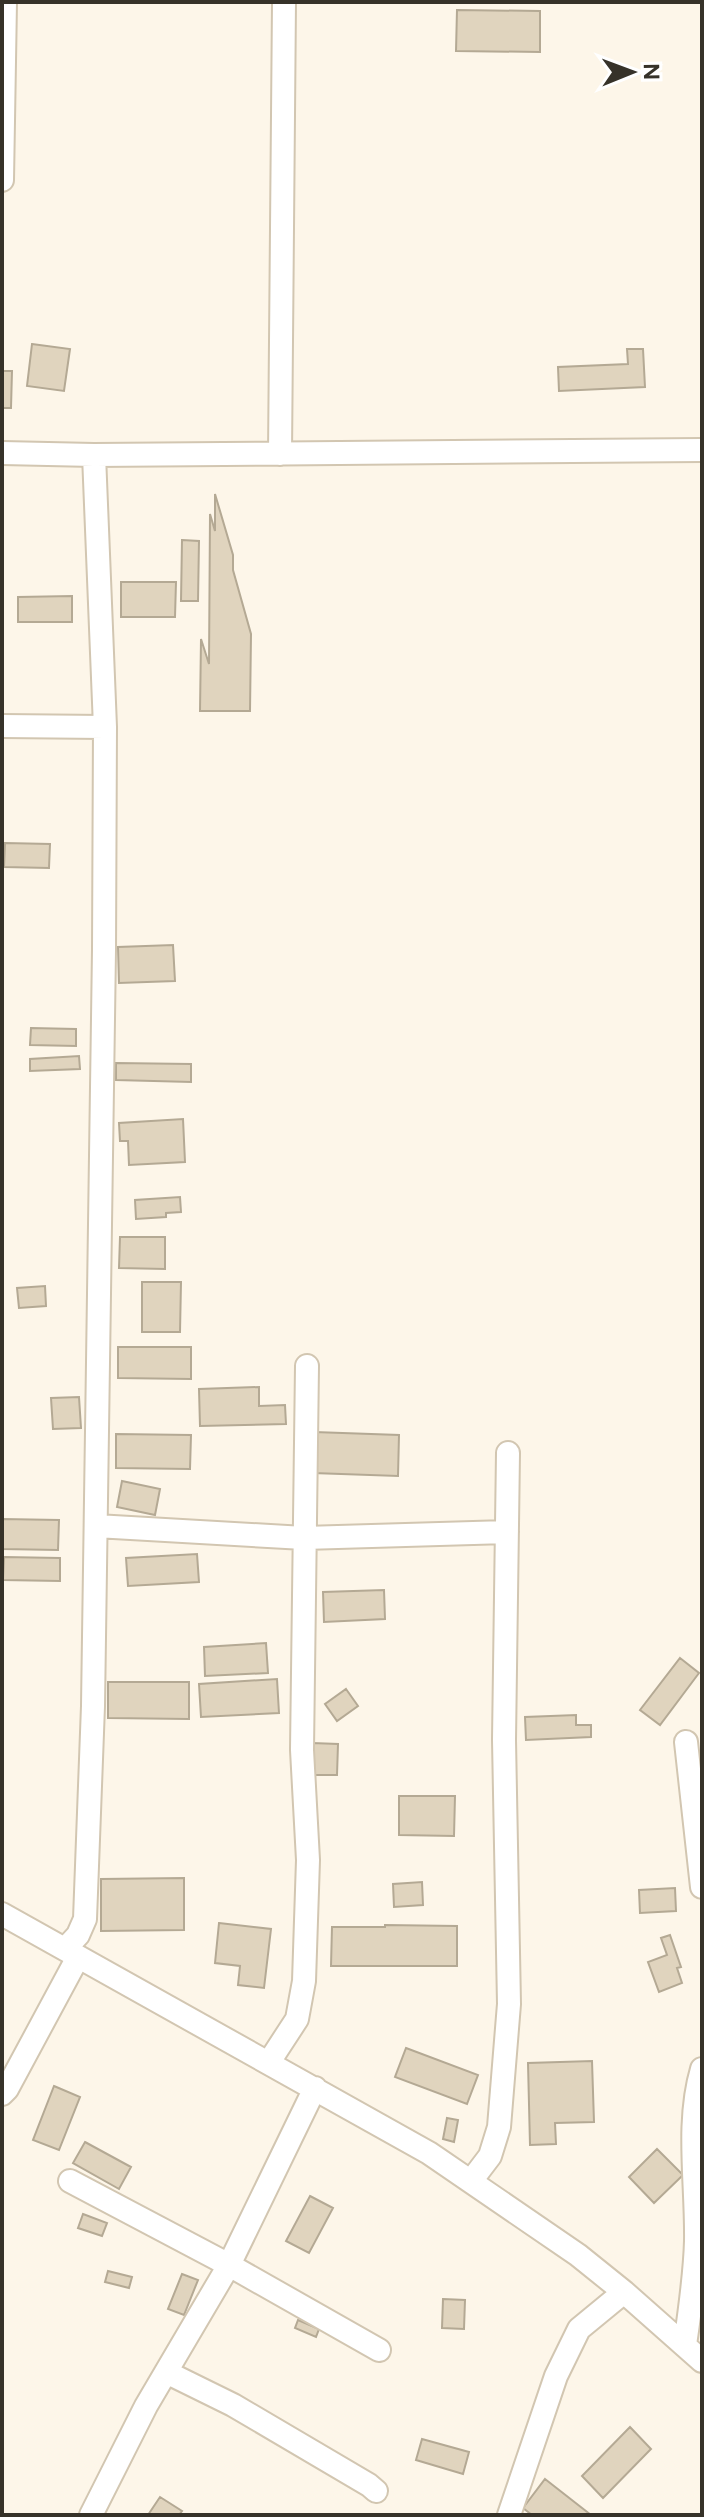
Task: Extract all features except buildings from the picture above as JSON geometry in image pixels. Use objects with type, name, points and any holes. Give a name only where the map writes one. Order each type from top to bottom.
[{"type":"street","points":[[2,180],[5,2]]},
{"type":"street","points":[[280,454],[284,2]]},
{"type":"street","points":[[2,453],[702,450]]},
{"type":"street","points":[[2,2094],[72,1953],[85,1919],[93,1706],[105,727],[94,455]]},
{"type":"street","points":[[2,726],[105,727]]},
{"type":"street","points":[[269,2062],[297,2019],[304,1981],[308,1860],[302,1750],[307,1366]]},
{"type":"street","points":[[471,2181],[490,2156],[499,2127],[509,2004],[504,1740],[508,1453]]},
{"type":"street","points":[[96,1526],[304,1538],[507,1532]]},
{"type":"street","points":[[686,1742],[702,1887]]},
{"type":"street","points":[[2,1914],[429,2153],[578,2255],[702,2361]]},
{"type":"street","points":[[685,2345],[696,2242],[695,2094],[702,2069]]},
{"type":"street","points":[[91,2515],[146,2406],[229,2265],[315,2088]]},
{"type":"street","points":[[70,2181],[229,2265],[379,2350]]},
{"type":"street","points":[[509,2515],[556,2376],[579,2329],[624,2292]]},
{"type":"street","points":[[166,2372],[233,2405],[376,2491]]}]
